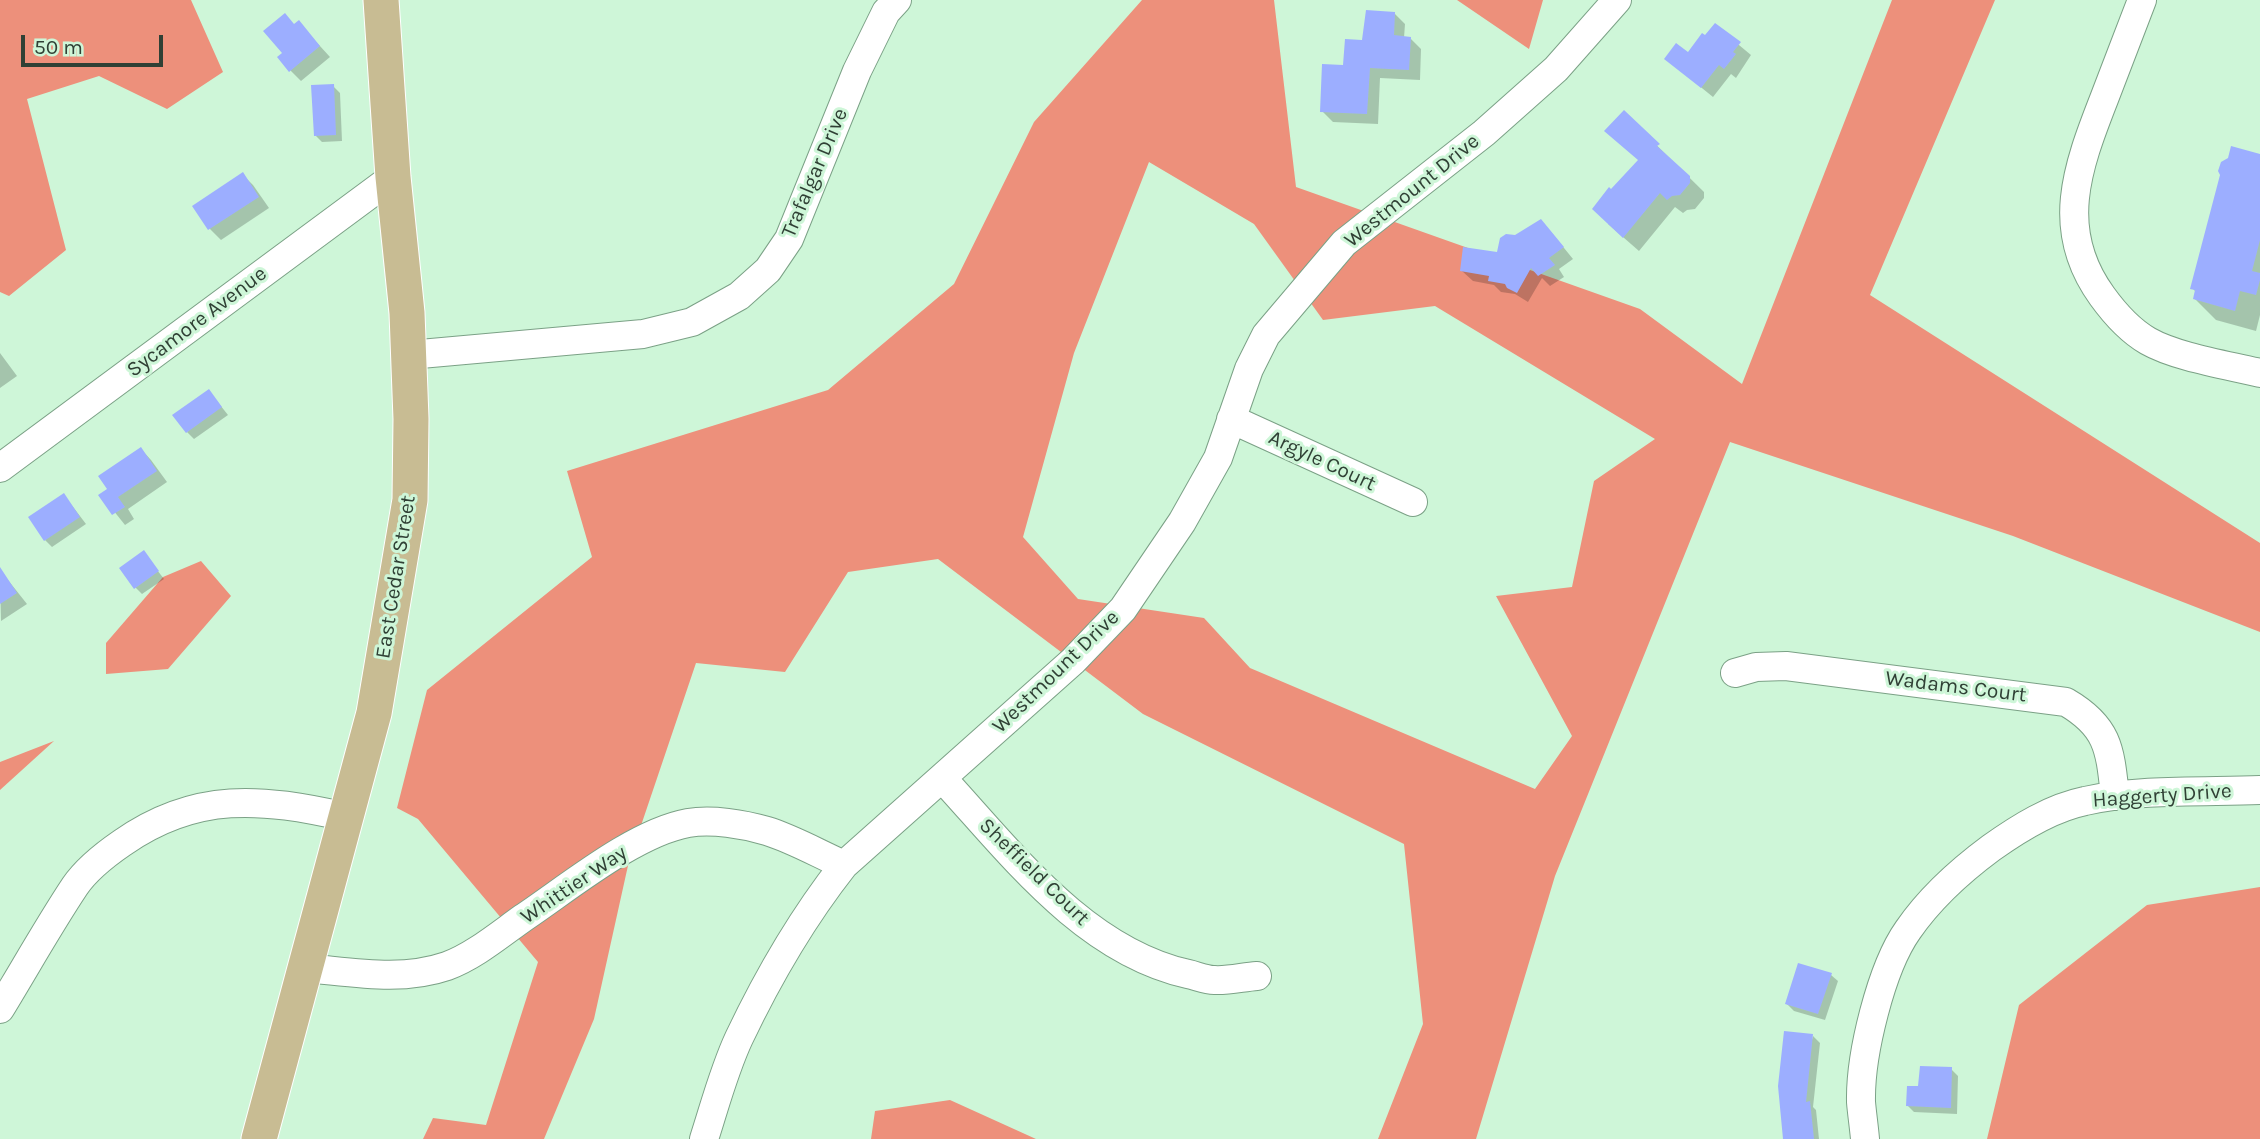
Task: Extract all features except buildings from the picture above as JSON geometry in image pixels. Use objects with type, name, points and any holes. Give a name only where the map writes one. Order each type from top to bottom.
[{"type":"main road","name":"East Cedar Street","points":[[259,1139],[374,713],[410,500],[409,355],[381,0]]},
{"type":"street","name":"Trafalgar Drive","points":[[409,355],[643,334],[692,322],[739,296],[768,270],[789,239],[857,71],[886,12],[897,0]]},
{"type":"street","name":"Westmount Drive","points":[[705,1139],[739,1039],[818,897],[845,865],[1073,661],[1123,609],[1182,522],[1218,458],[1249,369],[1266,335],[1344,243],[1511,109],[1556,69],[1616,0]]},
{"type":"street","points":[[2142,0],[2084,150],[2077,177],[2075,233],[2083,261],[2096,288],[2109,305],[2123,322],[2148,341],[2173,351],[2260,373]]},
{"type":"street","name":"Sycamore Avenue","points":[[0,468],[393,177]]},
{"type":"street","name":"Argyle Court","points":[[1231,419],[1413,502]]},
{"type":"street","name":"Wadams Court","points":[[1735,673],[1756,667],[1786,666],[2066,702],[2085,713],[2102,733],[2110,756],[2115,796]]},
{"type":"street","name":"Sheffield Court","points":[[942,778],[1030,873],[1099,933],[1133,954],[1169,970],[1215,981],[1257,976]]},
{"type":"street","name":"Haggerty Drive","points":[[1865,1139],[1861,1101],[1867,1049],[1875,1006],[1888,970],[1907,931],[1939,892],[1971,863],[2046,814],[2083,801],[2115,796],[2260,790]]},
{"type":"street","points":[[0,1009],[76,884],[109,852],[139,831],[177,814],[206,805],[257,802],[292,805],[346,817]]},
{"type":"street","name":"Whittier Way","points":[[304,968],[391,976],[420,973],[449,965],[480,948],[618,854],[655,833],[688,823],[725,823],[767,831],[845,865]]},
{"type":"shaded area","points":[[0,0],[191,0],[223,72],[167,109],[99,76],[27,99],[66,250],[9,296],[0,292]]},
{"type":"shaded area","points":[[1142,0],[1274,0],[1296,187],[1640,309],[1742,384],[1892,0],[1995,0],[1870,295],[2260,543],[2260,632],[2013,536],[1730,442],[1555,876],[1476,1139],[1378,1139],[1423,1024],[1404,844],[1143,714],[938,559],[848,572],[785,672],[696,663],[629,861],[594,1019],[544,1139],[423,1139],[433,1118],[486,1125],[538,962],[418,819],[397,808],[427,690],[592,557],[567,471],[828,390],[954,284],[1034,122]],"holes":[[[1149,162],[1254,224],[1323,320],[1435,306],[1655,439],[1594,481],[1572,587],[1496,596],[1572,736],[1535,789],[1250,668],[1204,618],[1078,599],[1023,537],[1074,353]]]},
{"type":"shaded area","points":[[1457,0],[1543,0],[1529,49]]},
{"type":"shaded area","points":[[201,561],[231,596],[168,669],[106,674],[106,643],[163,577]]},
{"type":"shaded area","points":[[54,741],[0,790],[0,762]]},
{"type":"shaded area","points":[[2260,887],[2260,1139],[1987,1139],[2019,1005],[2147,905]]},
{"type":"shaded area","points":[[950,1100],[1036,1139],[871,1139],[875,1111]]}]
